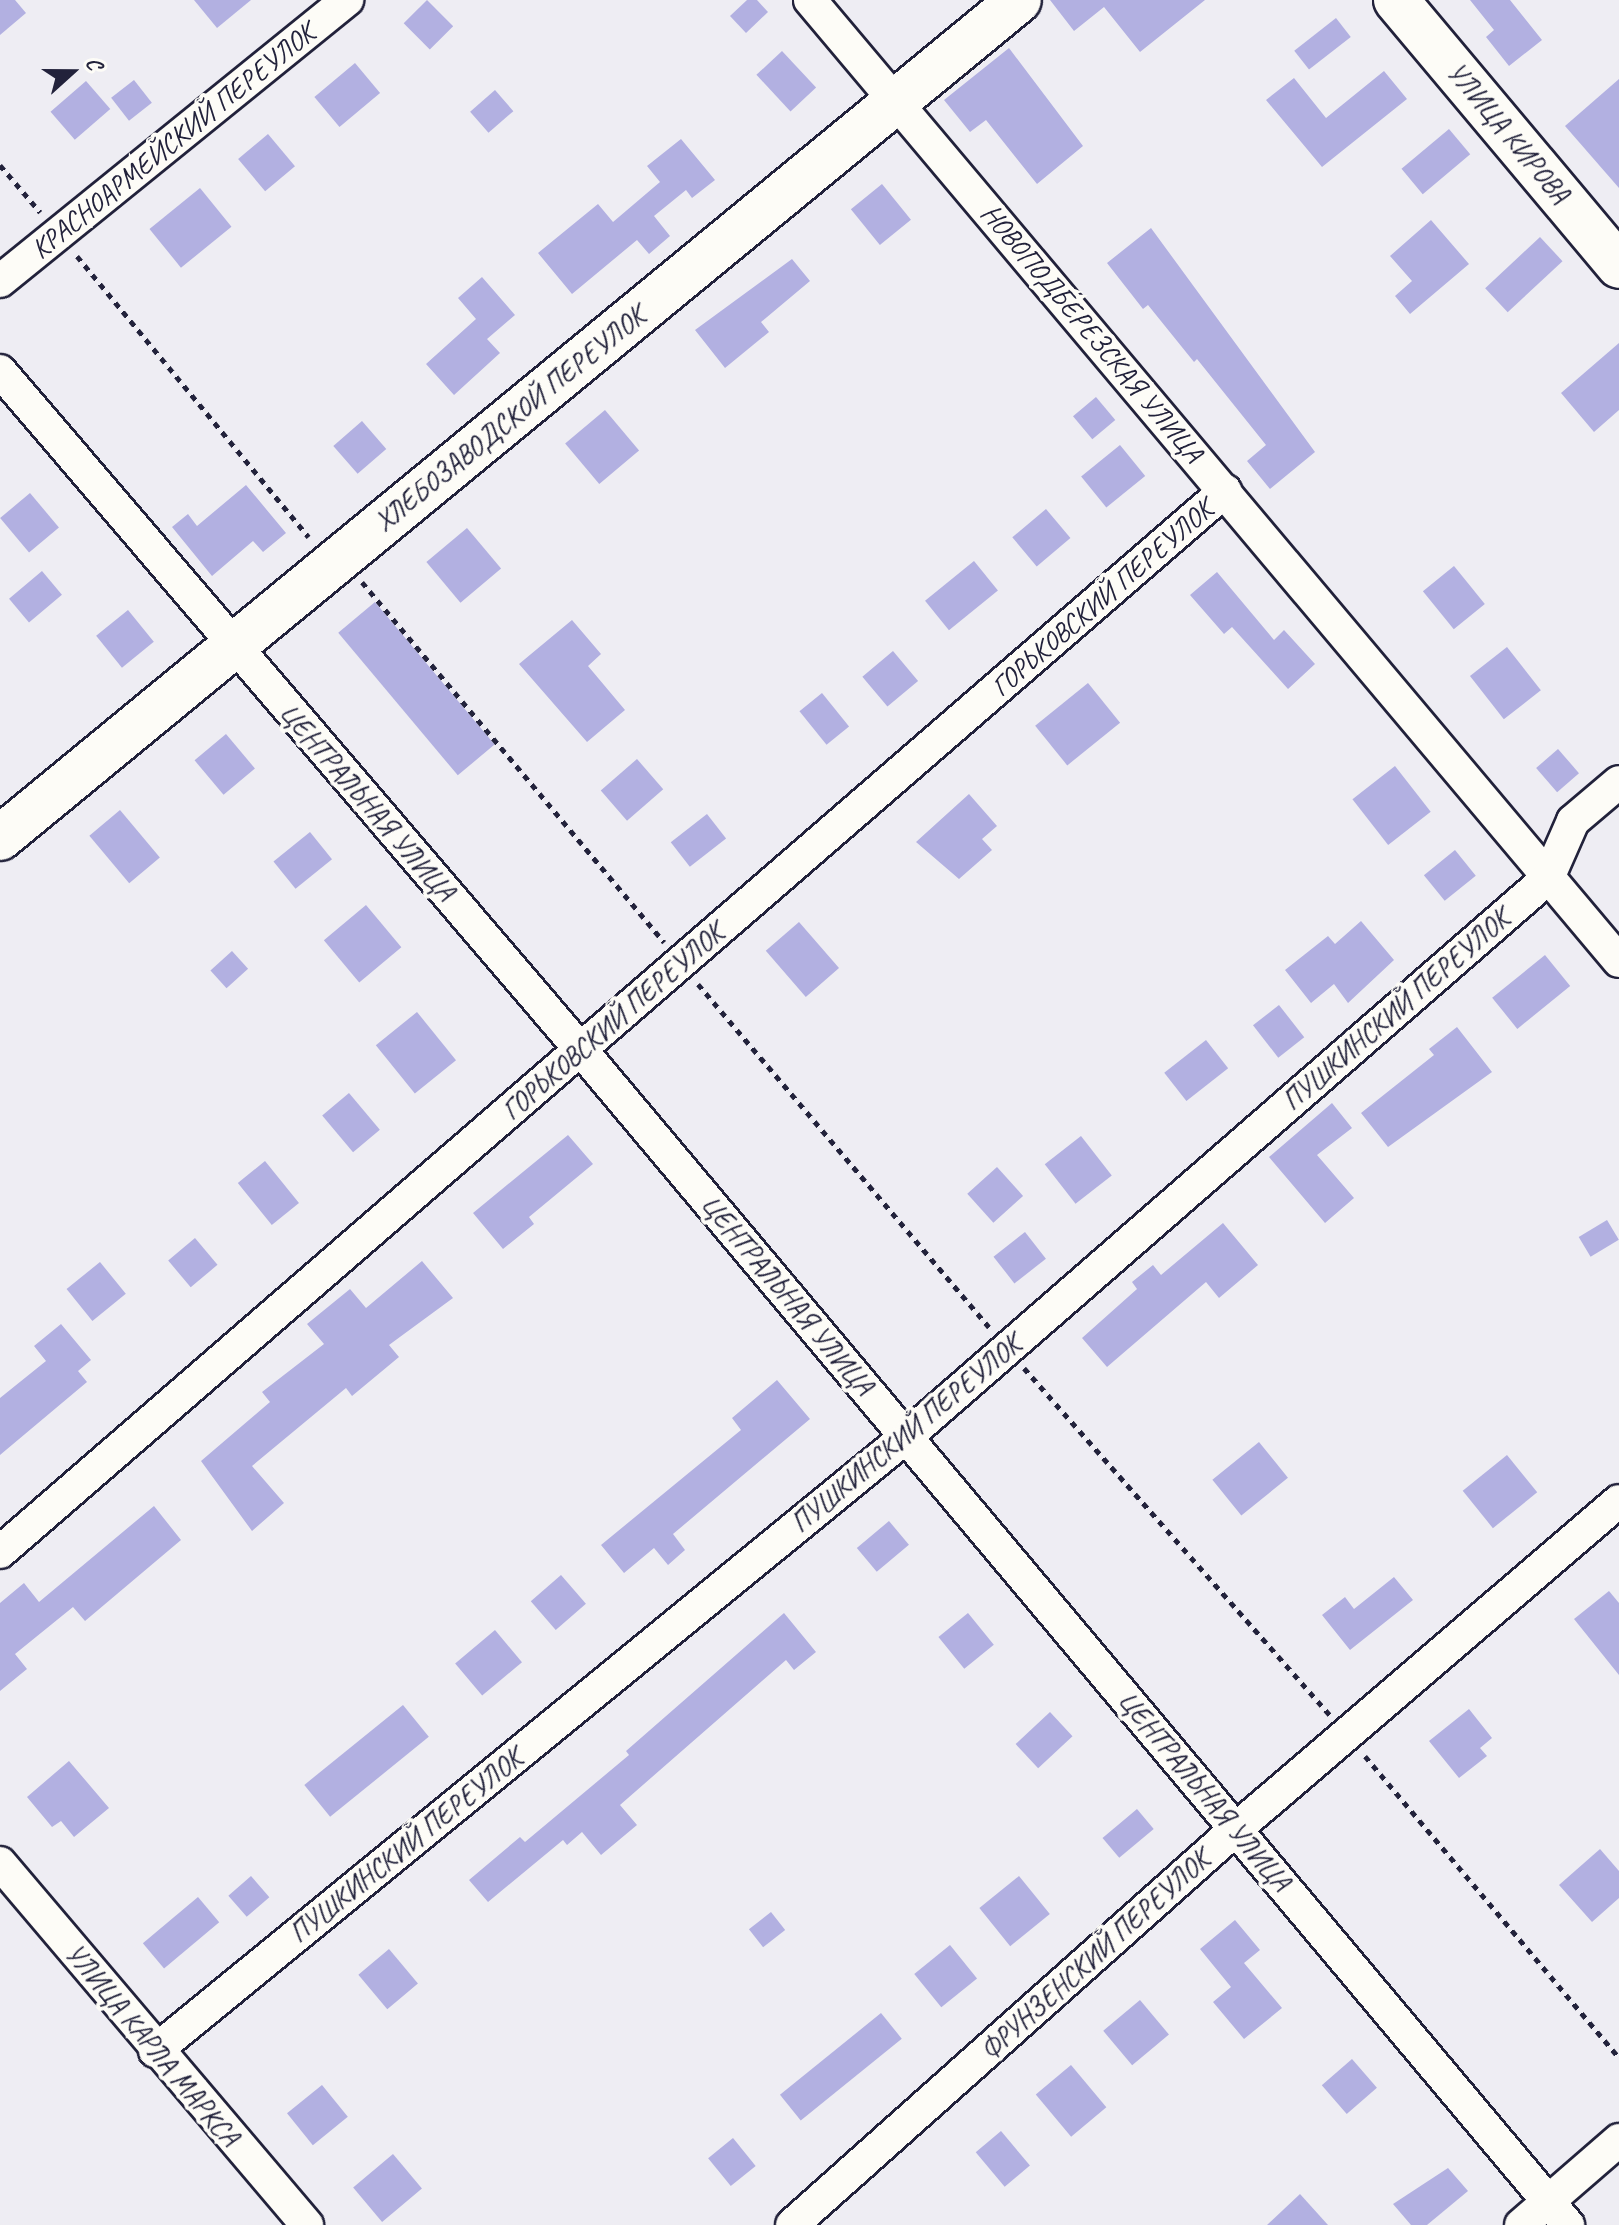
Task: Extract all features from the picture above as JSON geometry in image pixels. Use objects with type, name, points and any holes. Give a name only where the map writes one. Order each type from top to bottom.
[{"type":"street","name":"КРАСНОАРМЕЙСКИЙ ПЕРЕУЛОК","points":[[0,281],[347,0]]},
{"type":"street","name":"НОВОПОДБЕРЕЗСКАЯ УЛИЦА","points":[[810,0],[1619,961]]},
{"type":"street","name":"ХЛЕБОЗАВОДСКОЙ ПЕРЕУЛОК","points":[[0,838],[1019,0]]},
{"type":"street","name":"УЛИЦА КИРОВА","points":[[1396,0],[1619,266]]},
{"type":"street","name":"ЦЕНТРАЛЬНАЯ УЛИЦА","points":[[0,371],[232,647],[581,1050],[1558,2213]]},
{"type":"street","name":"ГОРЬКОВСКИЙ ПЕРЕУЛОК","points":[[0,1552],[1225,491]]},
{"type":"street","name":"ПУШКИНСКИЙ ПЕРЕУЛОК","points":[[155,2051],[906,1437],[1548,878],[1573,821],[1619,782]]},
{"type":"street","name":"ФРУНЗЕНСКИЙ ПЕРЕУЛОК","points":[[792,2225],[1236,1829],[1619,1501]]},
{"type":"street","name":"УЛИЦА КАРЛА МАРКСА","points":[[0,1863],[155,2051],[307,2225]]},
{"type":"street","points":[[1521,2225],[1558,2213],[1619,2140]]},
{"type":"path","points":[[0,165],[310,535],[299,545]]},
{"type":"path","points":[[349,589],[360,580],[1007,1349],[1347,1734],[1619,2058]]},
{"type":"building","points":[[0,0],[15,0],[26,13],[0,35]]},
{"type":"building","points":[[194,0],[251,0],[217,28]]},
{"type":"building","points":[[427,0],[453,26],[430,49],[404,23]]},
{"type":"building","points":[[747,0],[757,0],[768,12],[746,33],[730,16]]},
{"type":"building","points":[[1050,0],[1205,0],[1140,52],[1104,7],[1074,31]]},
{"type":"building","points":[[1470,0],[1510,0],[1542,40],[1509,66],[1486,37],[1494,30]]},
{"type":"building","points":[[1336,18],[1351,37],[1309,70],[1294,51]]},
{"type":"building","points":[[1009,48],[1083,146],[1037,184],[986,120],[970,132],[944,100]]},
{"type":"building","points":[[782,51],[816,88],[791,111],[756,75]]},
{"type":"building","points":[[355,63],[380,93],[339,127],[314,97]]},
{"type":"building","points":[[1384,71],[1407,99],[1322,167],[1266,100],[1294,78],[1326,118]]},
{"type":"building","points":[[1619,79],[1619,188],[1565,126]]},
{"type":"building","points":[[134,80],[152,103],[129,121],[111,98]]},
{"type":"building","points":[[86,81],[110,109],[75,140],[51,112]]},
{"type":"building","points":[[495,90],[513,111],[488,133],[470,112]]},
{"type":"building","points":[[1449,129],[1470,154],[1423,194],[1402,169]]},
{"type":"building","points":[[268,134],[295,166],[265,191],[238,159]]},
{"type":"building","points":[[681,139],[715,180],[692,198],[686,190],[654,216],[670,236],[649,254],[637,240],[572,294],[538,253],[598,204],[613,222],[660,182],[647,166]]},
{"type":"building","points":[[882,184],[911,220],[880,245],[851,209]]},
{"type":"building","points":[[200,188],[231,227],[181,268],[149,229]]},
{"type":"building","points":[[1431,220],[1469,264],[1410,314],[1395,296],[1412,281],[1390,256]]},
{"type":"building","points":[[1151,228],[1315,452],[1270,489],[1247,461],[1266,445],[1197,359],[1194,362],[1148,305],[1143,309],[1107,263]]},
{"type":"building","points":[[1540,237],[1563,261],[1508,312],[1485,288]]},
{"type":"building","points":[[792,259],[810,281],[761,322],[769,332],[725,368],[695,330]]},
{"type":"building","points":[[482,277],[515,315],[487,339],[500,353],[454,395],[426,364],[476,319],[458,298]]},
{"type":"building","points":[[1619,343],[1619,410],[1594,432],[1561,393]]},
{"type":"building","points":[[1096,397],[1115,420],[1092,439],[1073,416]]},
{"type":"building","points":[[605,410],[639,451],[599,484],[565,443]]},
{"type":"building","points":[[362,421],[386,449],[358,474],[333,446]]},
{"type":"building","points":[[1120,445],[1145,476],[1106,508],[1081,476]]},
{"type":"building","points":[[246,485],[286,533],[263,552],[253,541],[212,576],[172,527],[188,514],[197,526]]},
{"type":"building","points":[[30,493],[59,527],[29,553],[0,518]]},
{"type":"building","points":[[1046,509],[1070,538],[1037,566],[1012,537]]},
{"type":"building","points":[[467,528],[501,569],[460,603],[426,562]]},
{"type":"building","points":[[974,561],[998,591],[949,630],[925,601]]},
{"type":"building","points":[[1454,566],[1485,604],[1454,629],[1423,591]]},
{"type":"building","points":[[42,571],[62,595],[29,622],[9,599]]},
{"type":"building","points":[[1217,572],[1274,640],[1284,630],[1315,664],[1288,689],[1232,627],[1224,634],[1190,595]]},
{"type":"building","points":[[375,602],[495,744],[458,775],[338,633]]},
{"type":"building","points":[[128,610],[154,642],[122,668],[96,636]]},
{"type":"building","points":[[572,620],[601,654],[588,666],[625,710],[587,742],[519,664]]},
{"type":"building","points":[[1507,647],[1541,690],[1504,719],[1470,676]]},
{"type":"building","points":[[893,651],[918,681],[887,707],[862,677]]},
{"type":"building","points":[[1088,683],[1120,723],[1067,765],[1035,726]]},
{"type":"building","points":[[822,693],[849,726],[827,745],[799,711]]},
{"type":"building","points":[[226,734],[255,768],[224,795],[195,760]]},
{"type":"building","points":[[1558,749],[1579,773],[1557,792],[1536,768]]},
{"type":"building","points":[[637,759],[663,789],[627,821],[601,790]]},
{"type":"building","points":[[1395,766],[1431,812],[1388,845],[1352,799]]},
{"type":"building","points":[[969,794],[997,826],[982,839],[992,850],[959,879],[916,842]]},
{"type":"building","points":[[120,810],[160,857],[129,883],[89,836]]},
{"type":"building","points":[[707,814],[726,838],[690,867],[671,842]]},
{"type":"building","points":[[310,832],[332,859],[296,889],[273,862]]},
{"type":"building","points":[[1455,850],[1476,876],[1445,901],[1424,875]]},
{"type":"building","points":[[366,905],[401,947],[359,982],[324,940]]},
{"type":"building","points":[[1361,921],[1394,960],[1348,1003],[1334,984],[1311,1003],[1285,970],[1328,936],[1335,944]]},
{"type":"building","points":[[799,922],[839,968],[806,997],[766,951]]},
{"type":"building","points":[[232,951],[248,969],[227,988],[210,970]]},
{"type":"building","points":[[1545,955],[1570,986],[1517,1029],[1492,998]]},
{"type":"building","points":[[1279,1005],[1304,1037],[1278,1058],[1253,1025]]},
{"type":"building","points":[[417,1012],[456,1060],[415,1094],[376,1045]]},
{"type":"building","points":[[1457,1027],[1492,1072],[1388,1147],[1361,1113],[1434,1055],[1429,1049]]},
{"type":"building","points":[[1206,1040],[1228,1068],[1186,1101],[1164,1073]]},
{"type":"building","points":[[349,1093],[380,1130],[353,1152],[322,1115]]},
{"type":"building","points":[[1332,1103],[1352,1128],[1317,1155],[1354,1198],[1325,1223],[1269,1157]]},
{"type":"building","points":[[568,1135],[593,1164],[529,1217],[534,1224],[503,1249],[473,1213]]},
{"type":"building","points":[[1081,1136],[1112,1175],[1076,1204],[1045,1164]]},
{"type":"building","points":[[265,1161],[299,1203],[272,1225],[238,1183]]},
{"type":"building","points":[[997,1167],[1023,1196],[993,1223],[967,1194]]},
{"type":"building","points":[[1607,1220],[1619,1240],[1591,1257],[1579,1237]]},
{"type":"building","points":[[1223,1223],[1258,1265],[1219,1298],[1206,1282],[1107,1367],[1082,1338],[1137,1289],[1132,1282],[1153,1265],[1161,1275]]},
{"type":"building","points":[[1025,1232],[1046,1259],[1014,1283],[993,1257]]},
{"type":"building","points":[[195,1238],[217,1265],[191,1287],[168,1260]]},
{"type":"building","points":[[422,1261],[453,1298],[389,1345],[399,1357],[352,1396],[346,1388],[252,1466],[284,1503],[252,1531],[201,1461],[270,1402],[262,1392],[324,1344],[307,1324],[350,1289],[366,1308]]},
{"type":"building","points":[[100,1262],[126,1294],[92,1321],[67,1289]]},
{"type":"building","points":[[61,1324],[91,1360],[78,1371],[87,1382],[0,1455],[0,1398],[46,1361],[34,1346]]},
{"type":"building","points":[[777,1380],[810,1419],[673,1534],[685,1550],[668,1565],[654,1548],[624,1573],[601,1545],[741,1430],[732,1418]]},
{"type":"building","points":[[1259,1442],[1288,1478],[1241,1516],[1212,1480]]},
{"type":"building","points":[[1507,1455],[1537,1492],[1493,1528],[1463,1491]]},
{"type":"building","points":[[154,1506],[181,1540],[85,1621],[73,1607],[15,1654],[27,1669],[0,1691],[0,1603],[24,1583],[39,1602]]},
{"type":"building","points":[[889,1521],[909,1545],[877,1572],[857,1548]]},
{"type":"building","points":[[561,1575],[586,1604],[556,1630],[531,1601]]},
{"type":"building","points":[[1394,1577],[1413,1600],[1350,1650],[1322,1615],[1345,1597],[1354,1609]]},
{"type":"building","points":[[1609,1591],[1619,1603],[1619,1675],[1574,1619]]},
{"type":"building","points":[[784,1613],[816,1652],[794,1670],[786,1660],[620,1805],[637,1825],[601,1855],[582,1832],[567,1845],[563,1840],[488,1902],[469,1880],[520,1837],[525,1842],[629,1755],[626,1751]]},
{"type":"building","points":[[968,1613],[994,1645],[964,1669],[938,1637]]},
{"type":"building","points":[[495,1630],[522,1662],[482,1696],[455,1663]]},
{"type":"building","points":[[403,1705],[429,1737],[330,1817],[304,1785]]},
{"type":"building","points":[[1469,1709],[1492,1738],[1480,1748],[1487,1756],[1459,1778],[1429,1741]]},
{"type":"building","points":[[1050,1712],[1073,1736],[1038,1768],[1016,1744]]},
{"type":"building","points":[[69,1761],[109,1808],[74,1837],[61,1821],[52,1827],[27,1797]]},
{"type":"building","points":[[1137,1809],[1154,1829],[1119,1858],[1103,1838]]},
{"type":"building","points":[[1600,1849],[1619,1871],[1619,1898],[1592,1922],[1559,1885]]},
{"type":"building","points":[[251,1876],[269,1897],[247,1917],[228,1896]]},
{"type":"building","points":[[1019,1876],[1050,1914],[1010,1946],[979,1908]]},
{"type":"building","points":[[198,1897],[219,1922],[164,1969],[143,1943]]},
{"type":"building","points":[[771,1912],[785,1930],[763,1947],[749,1929]]},
{"type":"building","points":[[1235,1920],[1260,1950],[1244,1963],[1282,2008],[1244,2039],[1213,2002],[1231,1987],[1200,1949]]},
{"type":"building","points":[[950,1945],[977,1978],[941,2007],[914,1974]]},
{"type":"building","points":[[389,1949],[418,1983],[387,2009],[358,1975]]},
{"type":"building","points":[[1140,2000],[1169,2034],[1132,2065],[1103,2031]]},
{"type":"building","points":[[881,2013],[902,2039],[801,2120],[780,2095]]},
{"type":"building","points":[[1352,2059],[1377,2088],[1347,2114],[1322,2085]]},
{"type":"building","points":[[1071,2065],[1106,2107],[1071,2137],[1036,2095]]},
{"type":"building","points":[[322,2085],[348,2117],[313,2145],[287,2113]]},
{"type":"building","points":[[1001,2131],[1030,2165],[1005,2187],[976,2152]]},
{"type":"building","points":[[733,2138],[756,2166],[731,2186],[708,2158]]},
{"type":"building","points":[[393,2154],[422,2188],[382,2222],[353,2187]]},
{"type":"building","points":[[1448,2168],[1468,2191],[1427,2225],[1411,2225],[1393,2204]]},
{"type":"building","points":[[1300,2194],[1328,2225],[1267,2225]]}]
